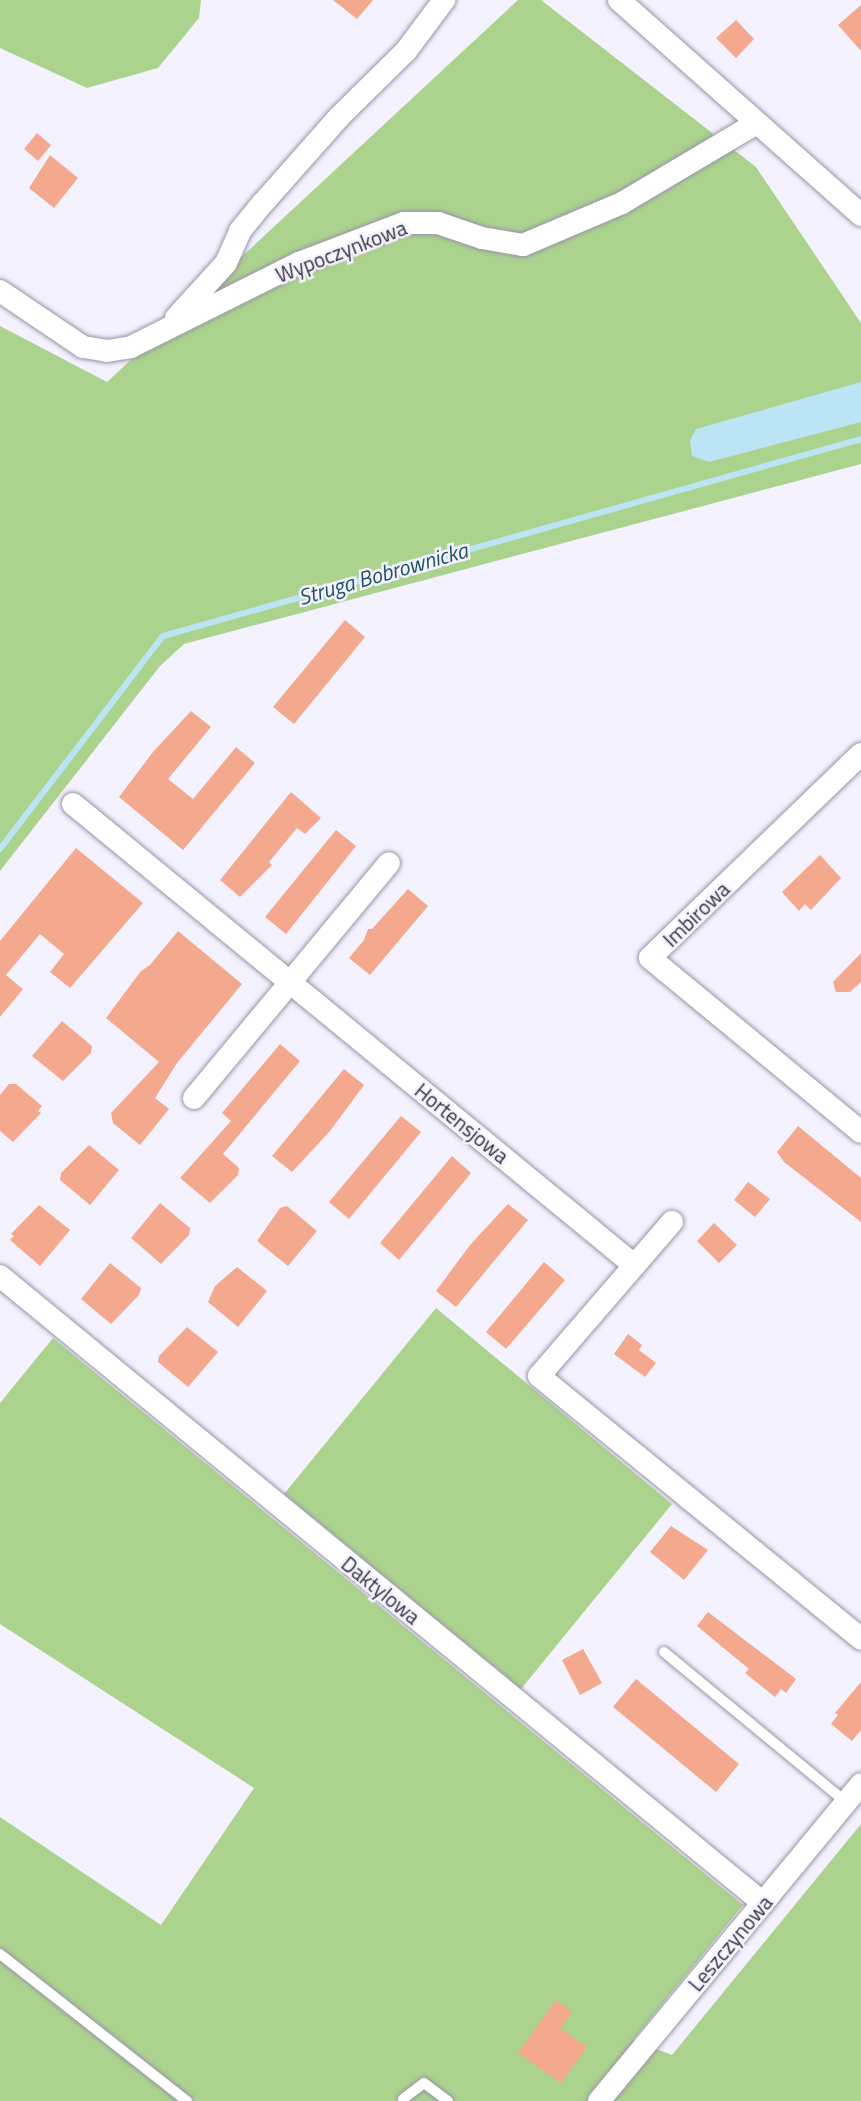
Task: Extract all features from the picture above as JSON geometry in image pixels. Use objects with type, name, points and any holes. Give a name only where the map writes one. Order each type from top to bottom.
[{"type":"street","points":[[155,337],[195,300],[226,263],[240,231],[339,117],[406,51],[444,0]]},
{"type":"street","points":[[619,0],[755,124],[861,215]]},
{"type":"street","name":"Wypoczynkowa","points":[[0,291],[83,347],[107,351],[131,347],[299,263],[404,223],[438,223],[482,238],[523,245],[622,202],[755,124]]},
{"type":"street","name":"Imbirowa","points":[[861,754],[650,958],[861,1132]]},
{"type":"street","name":"Hortensjowa","points":[[73,804],[634,1265]]},
{"type":"street","points":[[194,1098],[389,862]]},
{"type":"street","points":[[672,1222],[539,1376],[861,1639]]},
{"type":"street","name":"Daktylowa","points":[[0,1276],[763,1903]]},
{"type":"street","name":"Leszczynowa","points":[[600,2101],[861,1784]]},
{"type":"lane","points":[[664,1652],[846,1803]]},
{"type":"lane","points":[[0,1954],[187,2101]]},
{"type":"lane","points":[[403,2099],[424,2083],[448,2101]]},
{"type":"green space","points":[[0,0],[201,0],[199,18],[158,68],[87,88],[0,48]]},
{"type":"green space","points":[[518,0],[541,0],[756,167],[861,323],[861,464],[184,644],[160,666],[0,871],[0,326],[107,382]]},
{"type":"green space","points":[[436,1308],[672,1504],[521,1689],[284,1494]]},
{"type":"green space","points":[[53,1338],[743,1905],[633,2040],[672,2055],[861,1824],[861,2101],[0,2101],[0,1817],[161,1925],[254,1788],[0,1624],[0,1403]]},
{"type":"water","points":[[861,382],[861,422],[709,462],[692,456],[690,441],[696,429]]},
{"type":"building","points":[[333,0],[373,0],[357,19]]},
{"type":"building","points":[[861,5],[861,51],[838,25]]},
{"type":"building","points":[[736,20],[754,39],[736,58],[716,38]]},
{"type":"building","points":[[37,133],[51,145],[38,161],[24,149]]},
{"type":"building","points":[[50,155],[78,178],[54,208],[29,188]]},
{"type":"building","points":[[345,620],[365,637],[294,724],[273,707]]},
{"type":"building","points":[[191,711],[211,727],[168,779],[193,799],[236,747],[255,763],[183,850],[119,797],[153,752]]},
{"type":"building","points":[[291,792],[321,818],[305,834],[297,828],[269,862],[272,865],[240,897],[220,880]]},
{"type":"building","points":[[336,830],[356,846],[286,934],[265,917]]},
{"type":"building","points":[[76,848],[143,903],[70,988],[50,972],[64,954],[40,934],[6,975],[23,989],[0,1017],[0,941]]},
{"type":"building","points":[[820,855],[841,878],[811,910],[805,904],[799,911],[782,892]]},
{"type":"building","points":[[408,889],[428,906],[370,975],[349,958],[364,940],[368,929],[372,929]]},
{"type":"building","points":[[178,931],[242,984],[177,1063],[155,1098],[169,1109],[140,1145],[113,1123],[111,1113],[159,1062],[106,1018],[141,971],[150,965]]},
{"type":"building","points":[[861,953],[861,982],[850,992],[836,992],[833,982]]},
{"type":"building","points":[[62,1021],[92,1046],[91,1053],[63,1081],[32,1056]]},
{"type":"building","points":[[280,1044],[300,1061],[223,1154],[239,1168],[238,1175],[210,1203],[180,1178],[231,1121],[222,1113]]},
{"type":"building","points":[[344,1069],[364,1085],[330,1131],[292,1172],[272,1156]]},
{"type":"building","points":[[9,1084],[16,1084],[42,1106],[38,1111],[41,1113],[13,1142],[0,1131],[0,1095]]},
{"type":"building","points":[[401,1116],[421,1132],[349,1219],[329,1202]]},
{"type":"building","points":[[798,1126],[861,1178],[861,1222],[784,1162],[777,1152]]},
{"type":"building","points":[[89,1145],[119,1170],[90,1205],[60,1180],[61,1173]]},
{"type":"building","points":[[452,1156],[471,1173],[399,1260],[380,1243]]},
{"type":"building","points":[[748,1182],[770,1199],[755,1217],[734,1200]]},
{"type":"building","points":[[160,1203],[190,1228],[189,1235],[161,1264],[131,1238]]},
{"type":"building","points":[[508,1204],[528,1220],[456,1307],[436,1291],[470,1245]]},
{"type":"building","points":[[39,1205],[70,1230],[40,1266],[10,1240],[14,1236],[11,1234]]},
{"type":"building","points":[[287,1206],[317,1231],[288,1266],[257,1241],[280,1208]]},
{"type":"building","points":[[714,1223],[737,1245],[719,1263],[697,1241]]},
{"type":"building","points":[[544,1262],[565,1280],[506,1349],[486,1332]]},
{"type":"building","points":[[110,1263],[141,1288],[139,1295],[111,1324],[81,1299]]},
{"type":"building","points":[[237,1267],[267,1291],[238,1327],[208,1302],[215,1286]]},
{"type":"building","points":[[187,1327],[218,1352],[188,1387],[158,1362],[159,1356]]},
{"type":"building","points":[[628,1334],[642,1345],[639,1350],[656,1363],[645,1377],[614,1354]]},
{"type":"building","points":[[671,1526],[708,1550],[684,1580],[650,1552]]},
{"type":"building","points":[[708,1612],[796,1679],[786,1693],[781,1689],[775,1697],[745,1673],[749,1669],[697,1626]]},
{"type":"building","points":[[583,1649],[602,1683],[580,1695],[562,1660]]},
{"type":"building","points":[[636,1679],[739,1764],[716,1792],[613,1707]]},
{"type":"building","points":[[861,1682],[861,1730],[852,1741],[831,1724],[838,1715],[835,1713]]},
{"type":"building","points":[[556,2000],[572,2012],[560,2028],[587,2047],[561,2083],[518,2053]]},
{"type":"waterway","name":"Struga Bobrownicka","points":[[0,849],[163,636],[861,439]]}]
